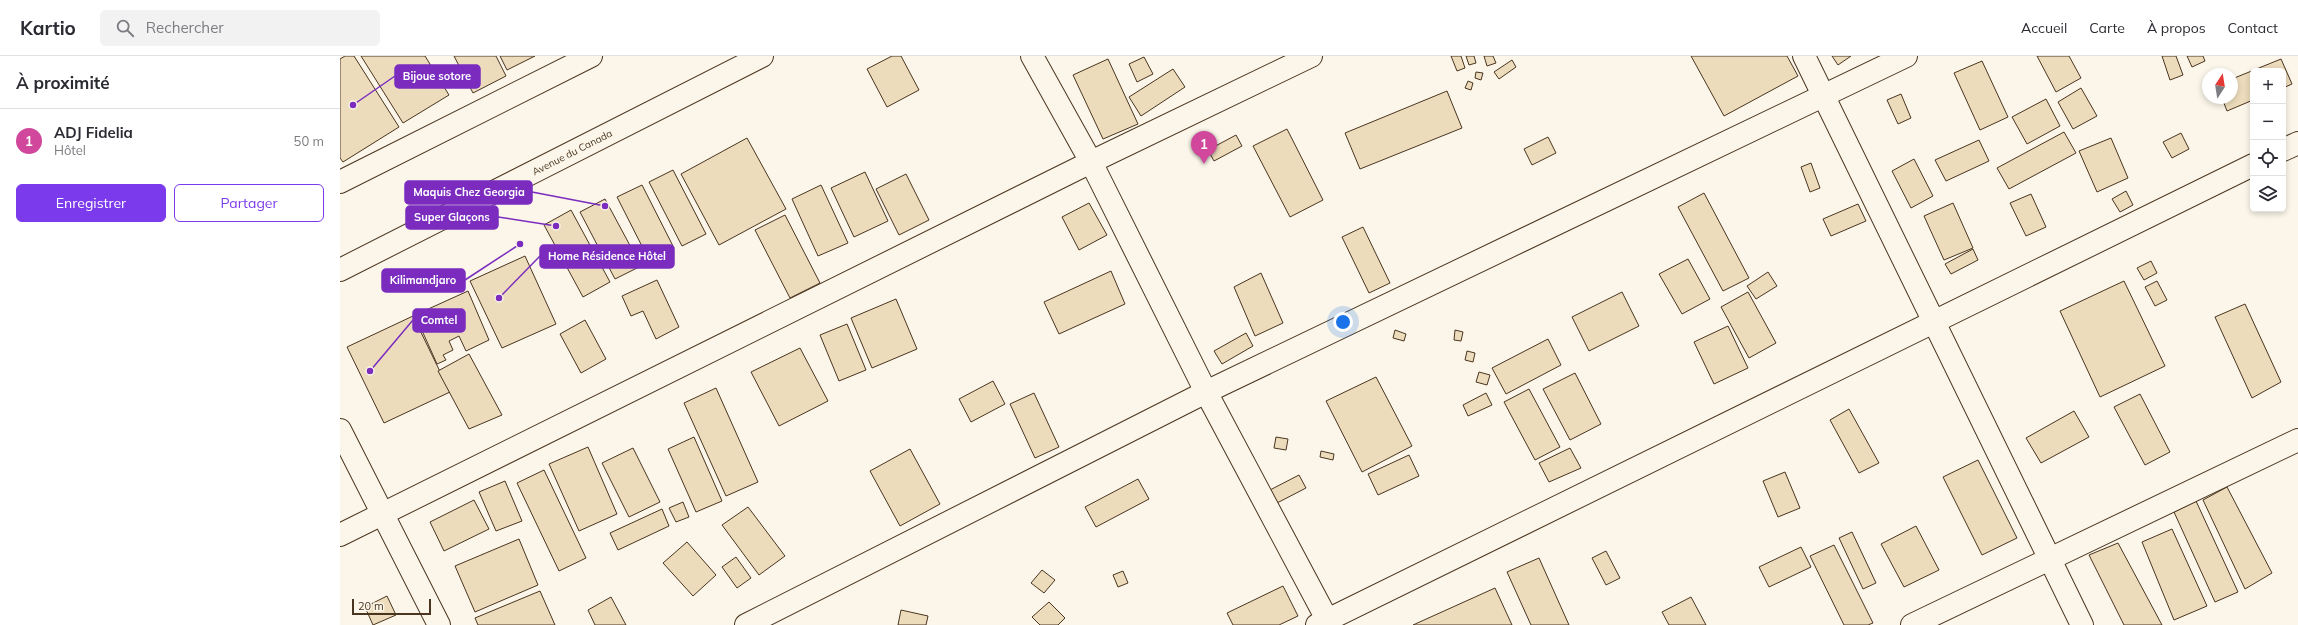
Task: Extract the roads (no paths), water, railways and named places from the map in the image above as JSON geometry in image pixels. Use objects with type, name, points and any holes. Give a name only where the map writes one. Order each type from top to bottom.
[{"type":"street","points":[[340,182],[591,56]]},
{"type":"street","name":"Avenue du Canada","points":[[340,270],[761,56]]},
{"type":"street","points":[[1032,56],[1091,162],[1206,392],[1325,623],[2250,166]]},
{"type":"street","points":[[340,534],[384,514],[1091,162],[1311,56]]},
{"type":"street","points":[[1804,56],[2082,625]]},
{"type":"street","points":[[746,625],[1206,392],[1824,97],[1906,56]]},
{"type":"street","points":[[2286,149],[2298,143]]},
{"type":"street","points":[[340,430],[384,514],[439,625]]},
{"type":"street","points":[[1912,625],[2298,440]]},
{"type":"place","name":"Bijoue sotore","points":[[353,105]]},
{"type":"place","name":"ADJ Fidelia","points":[[1204,164]]},
{"type":"place","name":"Maquis Chez Georgia","points":[[605,206]]},
{"type":"place","name":"Super Glaçons","points":[[556,226]]},
{"type":"place","name":"Kilimandjaro","points":[[520,244]]},
{"type":"place","name":"Home Résidence Hôtel","points":[[499,298]]},
{"type":"place","name":"Comtel","points":[[370,371]]}]
